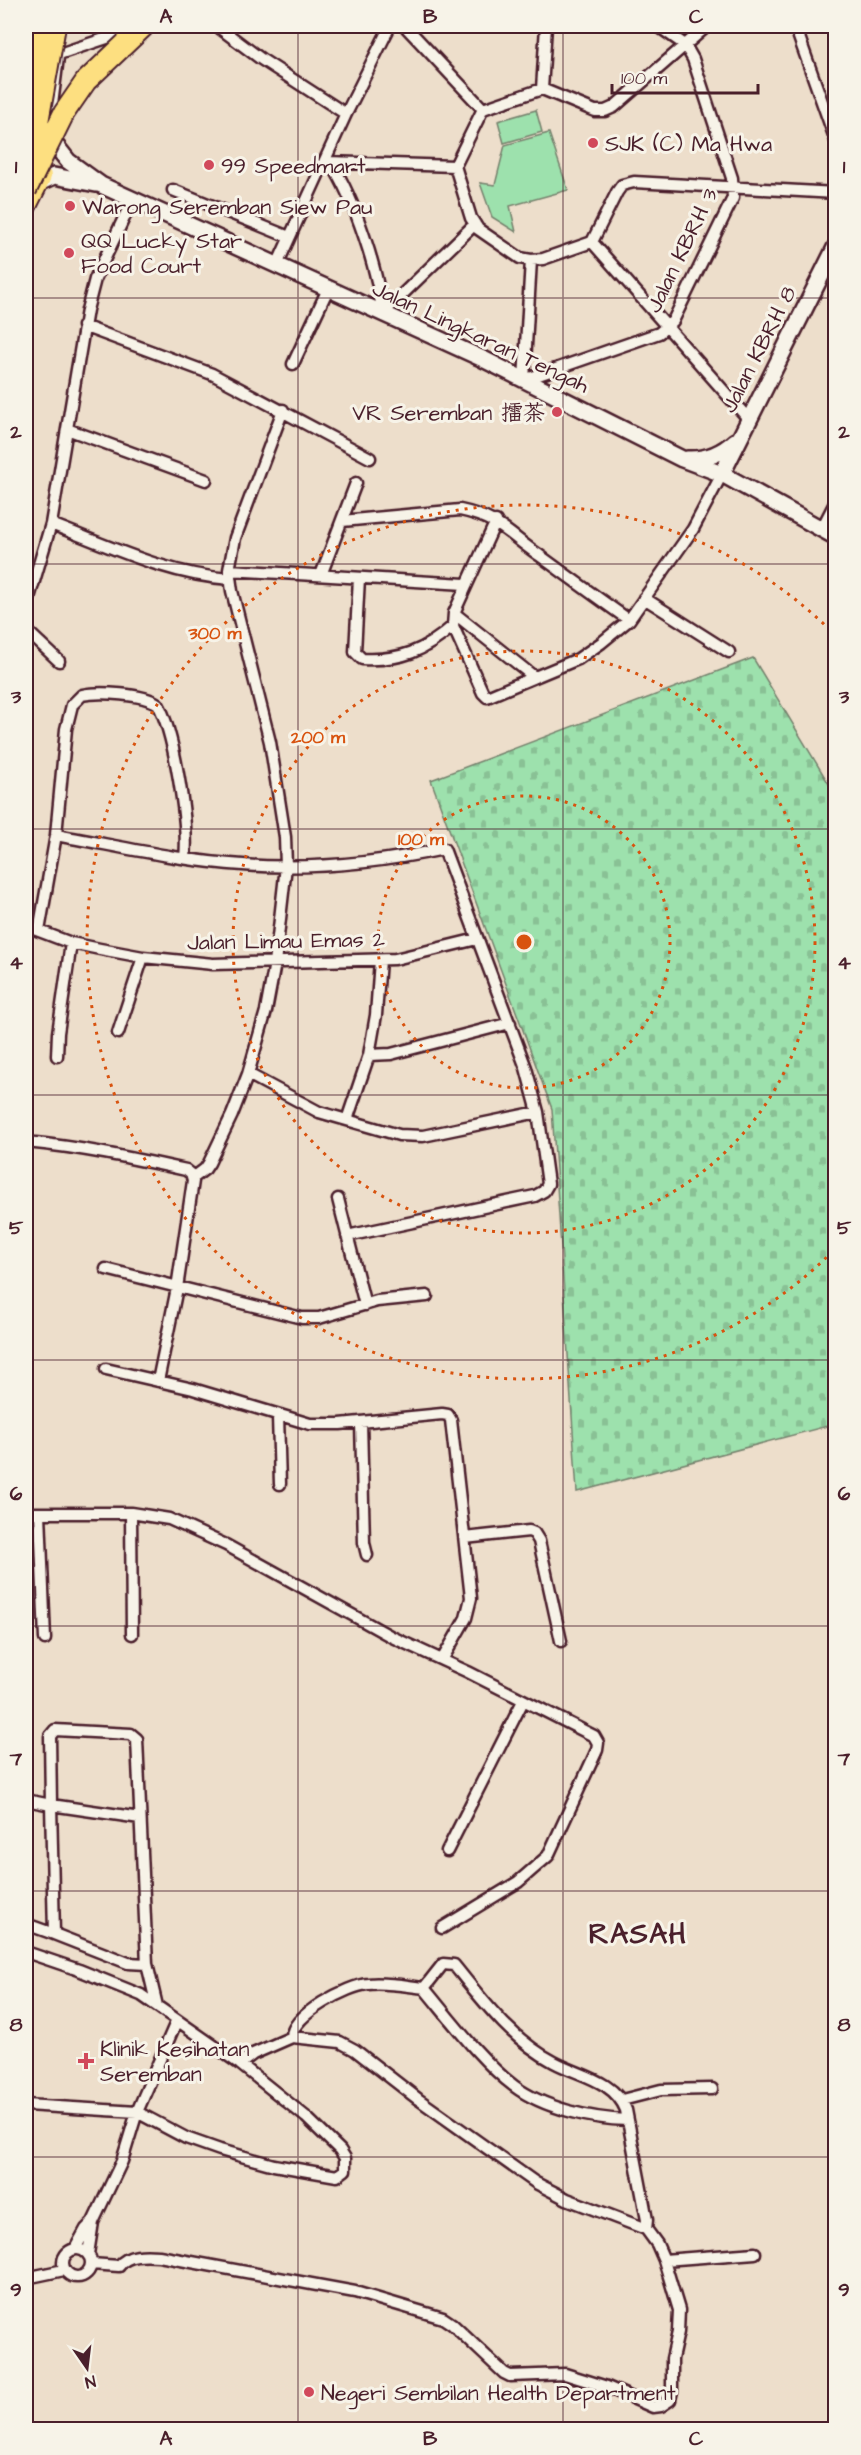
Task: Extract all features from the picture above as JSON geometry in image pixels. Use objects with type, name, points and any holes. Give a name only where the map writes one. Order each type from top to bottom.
[{"type":"highway","points":[[31,187],[48,161],[53,142],[51,113],[40,101],[28,100],[41,26]]},
{"type":"highway","points":[[26,166],[35,139],[55,26]]},
{"type":"highway","points":[[26,206],[31,187],[64,113],[86,81],[144,26]]},
{"type":"street","points":[[59,54],[144,26]]},
{"type":"street","points":[[217,26],[261,59],[346,114]]},
{"type":"street","points":[[277,264],[327,162],[346,114],[390,26]]},
{"type":"street","points":[[405,26],[483,109]]},
{"type":"street","points":[[542,89],[546,26]]},
{"type":"street","name":"Jalan KBRH 3","points":[[524,380],[659,333],[668,326],[673,321],[733,198],[732,178],[693,59],[685,45],[658,26]]},
{"type":"street","points":[[707,26],[614,107],[604,111],[596,111],[542,89],[483,109],[455,166],[471,218],[478,229],[520,258],[531,260],[592,242],[622,185],[634,182],[836,193]]},
{"type":"street","points":[[795,26],[836,141]]},
{"type":"street","points":[[26,28],[59,54]]},
{"type":"street","points":[[51,113],[59,54]]},
{"type":"street","points":[[28,100],[56,83]]},
{"type":"street","name":"Jalan Lingkaran Tengah","points":[[53,142],[68,161],[102,185],[524,380],[682,459],[722,474],[836,537]]},
{"type":"street","points":[[327,162],[455,166]]},
{"type":"street","points":[[327,162],[341,179],[355,213],[380,290],[382,314]]},
{"type":"street","name":"Jalan Lingkaran Tengah","points":[[31,187],[54,176],[102,185]]},
{"type":"street","points":[[173,190],[289,237]]},
{"type":"street","points":[[26,608],[51,524],[84,326],[95,279],[133,199]]},
{"type":"street","points":[[382,314],[475,224]]},
{"type":"street","points":[[592,242],[668,326],[745,415],[747,421]]},
{"type":"street","name":"Jalan KBRH 8","points":[[722,474],[836,246]]},
{"type":"street","points":[[524,380],[531,260]]},
{"type":"street","points":[[292,364],[328,289]]},
{"type":"street","points":[[84,326],[212,374],[370,458]]},
{"type":"street","points":[[158,1381],[177,1288],[193,1178],[209,1162],[232,1115],[248,1074],[266,1011],[275,963],[286,866],[285,837],[270,742],[229,575],[235,538],[283,410]]},
{"type":"street","points":[[68,429],[206,480]]},
{"type":"street","points":[[682,459],[712,456],[726,449],[738,439]]},
{"type":"street","points":[[496,521],[465,584],[454,613],[453,626],[483,693],[487,697],[578,659],[629,620],[693,529],[722,474]]},
{"type":"street","points":[[321,575],[356,483]]},
{"type":"street","points":[[821,530],[836,501]]},
{"type":"street","points":[[342,522],[460,510],[496,521],[533,551],[629,620]]},
{"type":"street","points":[[51,524],[200,577],[321,575],[465,584]]},
{"type":"street","points":[[359,578],[355,652],[362,660],[407,656],[439,639],[453,626]]},
{"type":"street","points":[[644,598],[729,652]]},
{"type":"street","points":[[454,613],[533,676]]},
{"type":"street","points":[[26,630],[59,661]]},
{"type":"street","points":[[39,931],[56,835],[66,729],[74,701],[87,694],[148,699],[158,704],[161,709],[174,758],[185,821],[185,858]]},
{"type":"street","points":[[56,835],[185,858],[241,865],[286,866],[383,861],[444,849],[510,1023],[538,1112],[548,1184],[544,1191],[535,1196],[347,1236]]},
{"type":"street","name":"Jalan Limau Emas 2","points":[[26,926],[71,943],[143,957],[213,964],[380,960],[410,956],[477,939]]},
{"type":"street","points":[[57,1056],[60,1011],[71,943]]},
{"type":"street","points":[[117,1034],[143,957]]},
{"type":"street","points":[[347,1120],[369,1055],[376,1015],[380,960]]},
{"type":"street","points":[[369,1055],[391,1054],[510,1023]]},
{"type":"street","points":[[248,1074],[304,1105],[399,1135],[423,1136],[538,1112]]},
{"type":"street","points":[[26,1142],[125,1156],[186,1170],[193,1178]]},
{"type":"street","points":[[338,1199],[365,1305]]},
{"type":"street","points":[[106,1269],[302,1318],[319,1318],[377,1301],[426,1296]]},
{"type":"street","points":[[106,1369],[193,1389],[310,1424],[448,1415],[451,1420],[471,1585],[470,1610],[442,1660]]},
{"type":"street","points":[[278,1416],[280,1484]]},
{"type":"street","points":[[361,1422],[364,1543],[367,1555]]},
{"type":"street","points":[[26,1513],[131,1514],[169,1519],[226,1545],[392,1637],[594,1736],[598,1743],[597,1750],[548,1857],[518,1882],[442,1928]]},
{"type":"street","points":[[40,1513],[45,1639]]},
{"type":"street","points":[[131,1514],[132,1634]]},
{"type":"street","points":[[465,1538],[529,1531],[534,1533],[539,1541],[561,1641]]},
{"type":"street","points":[[447,1851],[523,1701]]},
{"type":"street","points":[[54,1934],[50,1736],[52,1732],[67,1730],[131,1734],[139,1743],[147,1964],[157,2006]]},
{"type":"street","points":[[26,1800],[140,1818]]},
{"type":"street","points":[[26,1924],[128,1963],[147,1964]]},
{"type":"street","points":[[26,1952],[141,1995],[240,2064],[306,2117],[340,2150],[346,2165],[342,2174],[337,2176],[318,2174],[220,2150],[186,2138],[137,2112],[26,2105]]},
{"type":"street","points":[[424,1988],[443,1964],[454,1965],[492,2011],[522,2040],[554,2062],[601,2082],[622,2100],[647,2220],[646,2229]]},
{"type":"street","points":[[292,2037],[293,2029],[306,2015],[339,1993],[356,1986],[378,1983],[424,1988],[484,2057],[514,2086],[571,2112],[627,2120]]},
{"type":"street","points":[[93,2222],[86,2229],[75,2249],[64,2256],[64,2270],[71,2276],[81,2277],[88,2271],[93,2222],[122,2161],[137,2112],[177,2020]]},
{"type":"street","points":[[75,2249],[89,2259],[119,2266],[123,2261],[147,2255],[185,2259],[384,2299],[442,2318],[510,2376],[565,2374],[607,2387],[653,2406],[661,2406],[670,2400],[672,2359],[680,2322],[679,2310],[664,2260],[657,2244],[646,2229],[567,2199],[536,2183],[418,2099],[348,2045],[328,2039],[292,2037],[253,2055],[240,2064]]},
{"type":"street","points":[[622,2100],[661,2090],[712,2088]]},
{"type":"street","points":[[664,2260],[755,2253]]},
{"type":"street","points":[[26,2278],[64,2270]]},
{"type":"green space","points":[[536,110],[542,132],[504,143],[498,121]]},
{"type":"green space","points":[[549,133],[568,190],[510,206],[516,232],[492,217],[480,183],[495,185],[505,145]]},
{"type":"green space","points":[[753,658],[835,794],[835,1424],[577,1492],[552,1109],[431,780]]},
{"type":"place","name":"SJK (C) Ma Hwa","points":[[593,143]]},
{"type":"place","name":"99 Speedmart","points":[[209,165]]},
{"type":"place","name":"Warong Seremban Siew Pau","points":[[70,206]]},
{"type":"place","name":"QQ Lucky Star Food Court","points":[[69,253]]},
{"type":"place","name":"VR Seremban 擂茶","points":[[557,412]]},
{"type":"place","name":"Klinik Kesihatan Seremban","points":[[86,2061]]},
{"type":"place","name":"Negeri Sembilan Health Department","points":[[309,2392]]},
{"type":"district","name":"RASAH","points":[[638,1933]]}]
